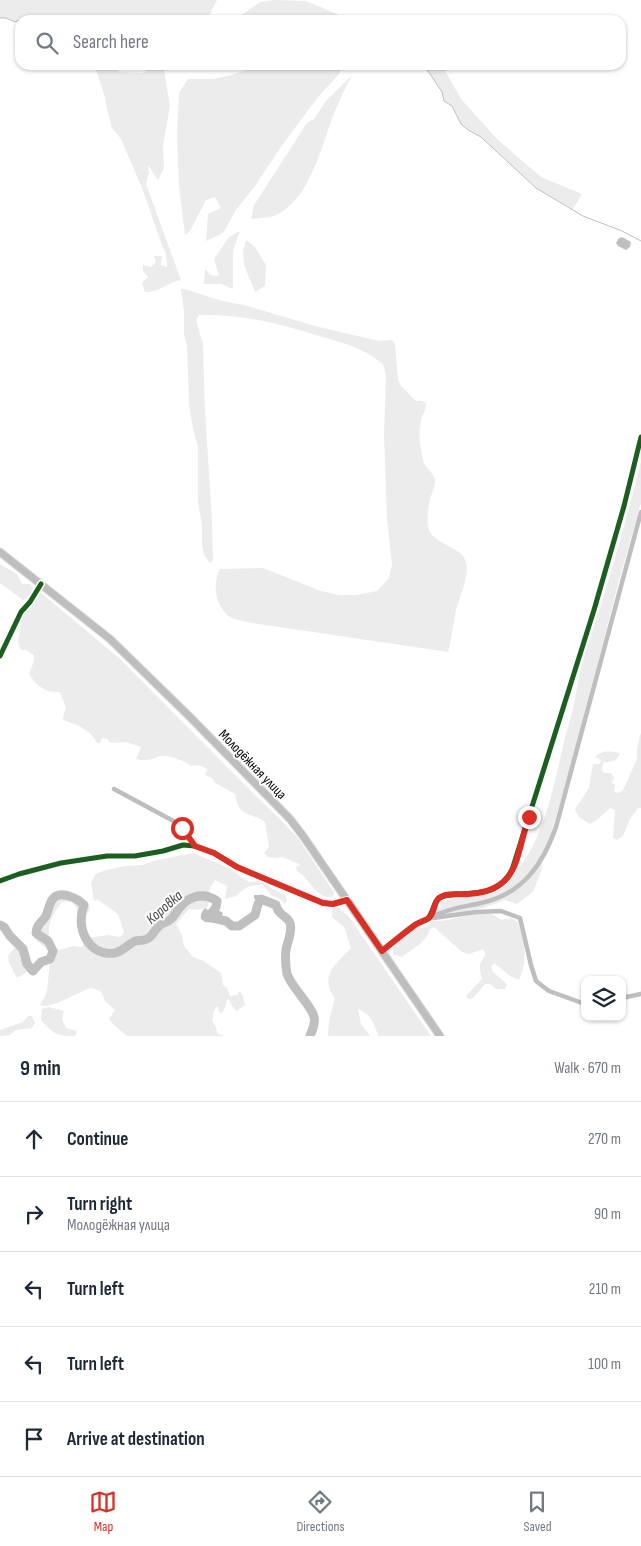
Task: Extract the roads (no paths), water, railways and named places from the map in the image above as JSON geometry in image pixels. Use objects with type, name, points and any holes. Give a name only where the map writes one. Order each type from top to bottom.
[{"type":"main road","name":"Молодёжная улица","points":[[0,552],[110,639],[290,819],[440,1036]]},
{"type":"street","points":[[426,919],[432,914],[438,898],[441,896],[460,893],[476,894],[495,888],[503,884],[512,870],[594,610],[624,506],[641,437]]},
{"type":"street","points":[[382,951],[417,923],[459,907],[498,898],[528,878],[540,864],[556,827],[641,512]]},
{"type":"street","points":[[0,656],[21,612],[30,602],[41,584]]},
{"type":"street","points":[[114,789],[179,824],[195,846]]},
{"type":"street","points":[[0,881],[61,863],[107,856],[135,856],[183,846],[195,846],[214,853],[237,867],[323,903],[333,904],[347,900]]},
{"type":"street","points":[[426,919],[476,912],[501,911],[520,918],[536,980],[549,991],[581,1003]]},
{"type":"street","points":[[626,997],[641,994]]},
{"type":"waterway","points":[[0,18],[6,18],[15,22]]},
{"type":"waterway","points":[[427,70],[442,92],[444,101],[452,106],[461,124],[481,137],[536,188],[583,216],[622,231],[641,241]]},
{"type":"waterway","name":"Коровка","points":[[0,925],[4,927],[23,949],[27,964],[33,971],[41,962],[50,959],[53,951],[48,941],[36,933],[36,930],[46,916],[52,900],[59,895],[73,897],[84,905],[81,922],[86,939],[98,950],[106,953],[118,952],[135,941],[149,938],[160,925],[171,919],[181,906],[192,898],[203,896],[217,901],[212,913],[213,918],[226,921],[232,926],[239,926],[255,915],[261,899],[276,905],[277,909],[290,923],[286,953],[287,974],[314,1017],[314,1027],[310,1036]]}]
